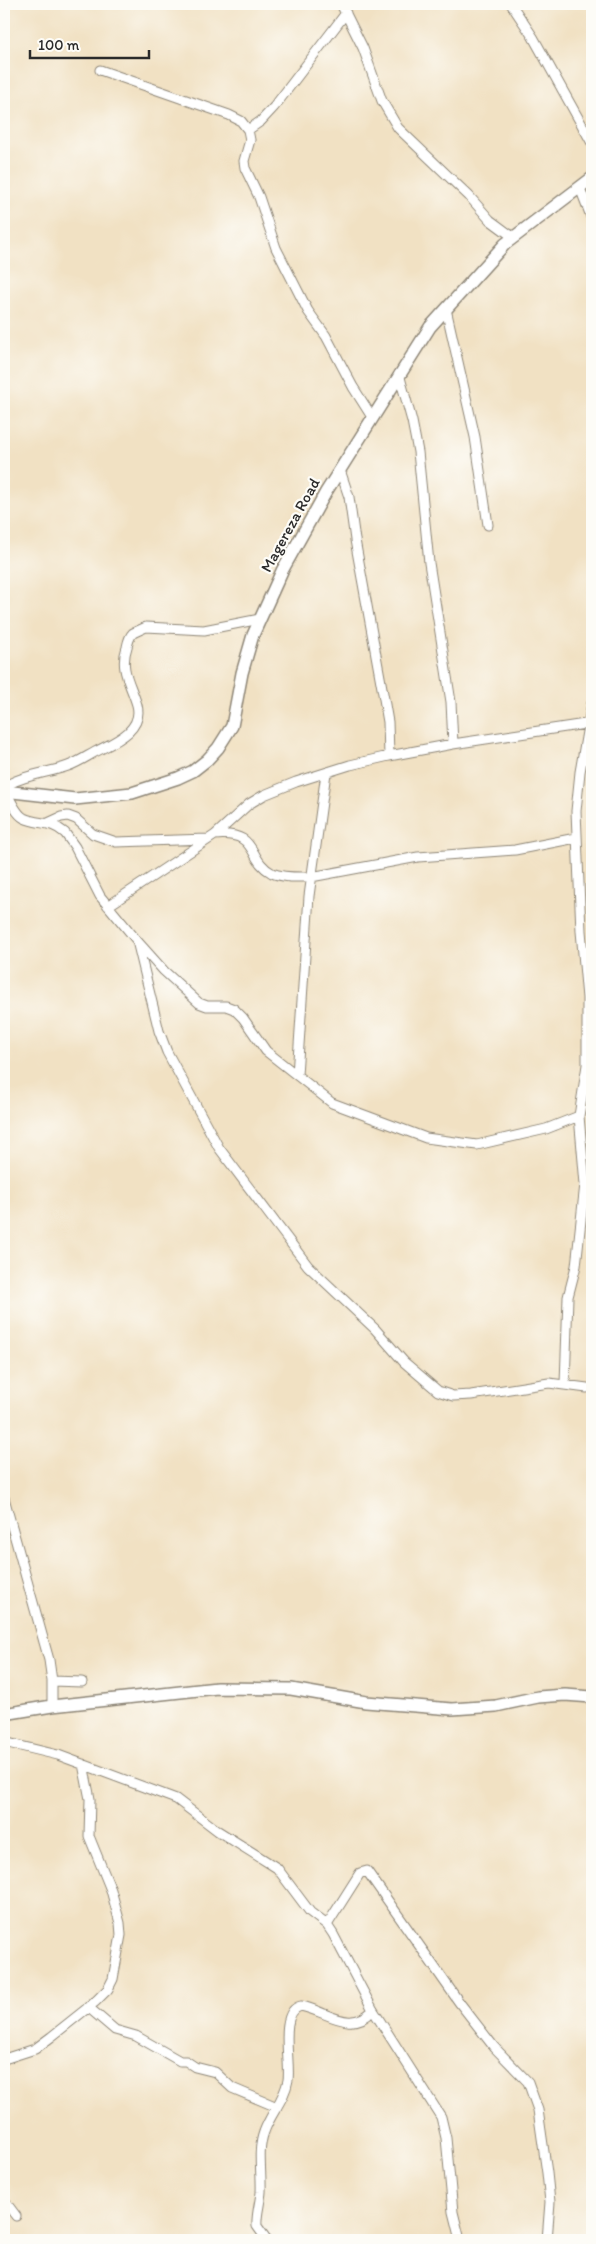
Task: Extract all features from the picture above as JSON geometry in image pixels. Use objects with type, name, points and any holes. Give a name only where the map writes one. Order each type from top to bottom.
[{"type":"street","points":[[341,4],[363,48],[382,101],[398,128],[463,190],[490,220],[513,237]]},
{"type":"street","points":[[511,4],[533,37],[592,143]]},
{"type":"street","points":[[248,130],[261,121],[274,106],[346,13]]},
{"type":"street","points":[[100,70],[149,89],[229,115],[241,121],[248,130],[250,140],[244,161],[245,168],[259,196],[276,248],[302,301],[326,336],[353,388],[372,417]]},
{"type":"street","name":"Magereza Road","points":[[5,791],[55,798],[91,798],[146,790],[193,771],[218,748],[232,726],[248,651],[282,571],[340,470],[399,374],[430,327],[513,237],[592,178]]},
{"type":"street","points":[[580,188],[592,219]]},
{"type":"street","points":[[446,308],[475,437],[488,525]]},
{"type":"street","points":[[399,374],[412,421],[418,452],[429,563],[452,702],[453,744]]},
{"type":"street","points":[[340,470],[349,497],[354,540],[388,722],[389,756]]},
{"type":"street","points":[[260,619],[204,630],[146,627],[133,633],[124,660],[125,676],[138,712],[130,730],[121,738],[68,766],[12,782],[5,791],[23,817],[48,823],[59,828],[69,838],[108,906],[179,986],[199,1003],[208,1006],[226,1006],[234,1009],[243,1018],[266,1051],[341,1108],[426,1138],[477,1145],[546,1129],[579,1116]]},
{"type":"street","points":[[565,1384],[568,1296],[576,1266],[585,1184],[579,1116],[586,1072],[587,998],[576,838],[577,795],[592,703]]},
{"type":"street","points":[[108,906],[212,837],[249,804],[264,795],[350,765],[389,756],[590,723]]},
{"type":"street","points":[[296,1075],[311,876],[326,773]]},
{"type":"street","points":[[48,823],[68,816],[76,819],[93,834],[116,842],[212,837],[230,834],[243,838],[266,868],[275,874],[311,876],[418,857],[515,850],[576,838]]},
{"type":"street","points":[[138,942],[159,1031],[167,1052],[219,1148],[308,1266],[375,1329],[404,1362],[444,1394],[462,1396],[549,1383],[587,1388]]},
{"type":"street","points":[[4,1498],[49,1660],[52,1681],[52,1706]]},
{"type":"street","points":[[52,1681],[82,1682]]},
{"type":"street","points":[[4,1714],[52,1706],[217,1688],[291,1689],[366,1702],[452,1708],[496,1706],[538,1697],[565,1695],[592,1697]]},
{"type":"street","points":[[4,1742],[58,1755],[163,1794],[187,1806],[218,1830],[277,1868],[310,1912],[327,1925],[373,2010],[412,2074],[436,2108],[444,2125],[453,2212],[460,2240]]},
{"type":"street","points":[[4,2060],[34,2049],[88,2007],[112,1983],[121,1935],[119,1918],[111,1890],[89,1836],[90,1799],[83,1764]]},
{"type":"street","points":[[327,1925],[360,1872],[367,1871],[465,2010],[500,2054],[527,2079],[538,2110],[547,2174],[550,2202],[547,2240]]},
{"type":"street","points":[[267,2240],[256,2226],[261,2192],[260,2146],[265,2129],[277,2107],[288,2079],[287,2025],[294,2009],[303,2006],[332,2018],[350,2022],[364,2019],[373,2010]]},
{"type":"street","points":[[88,2007],[115,2030],[136,2036],[180,2061],[186,2061],[194,2066],[215,2072],[230,2087],[277,2107]]},
{"type":"street","points":[[4,2200],[16,2216]]}]
